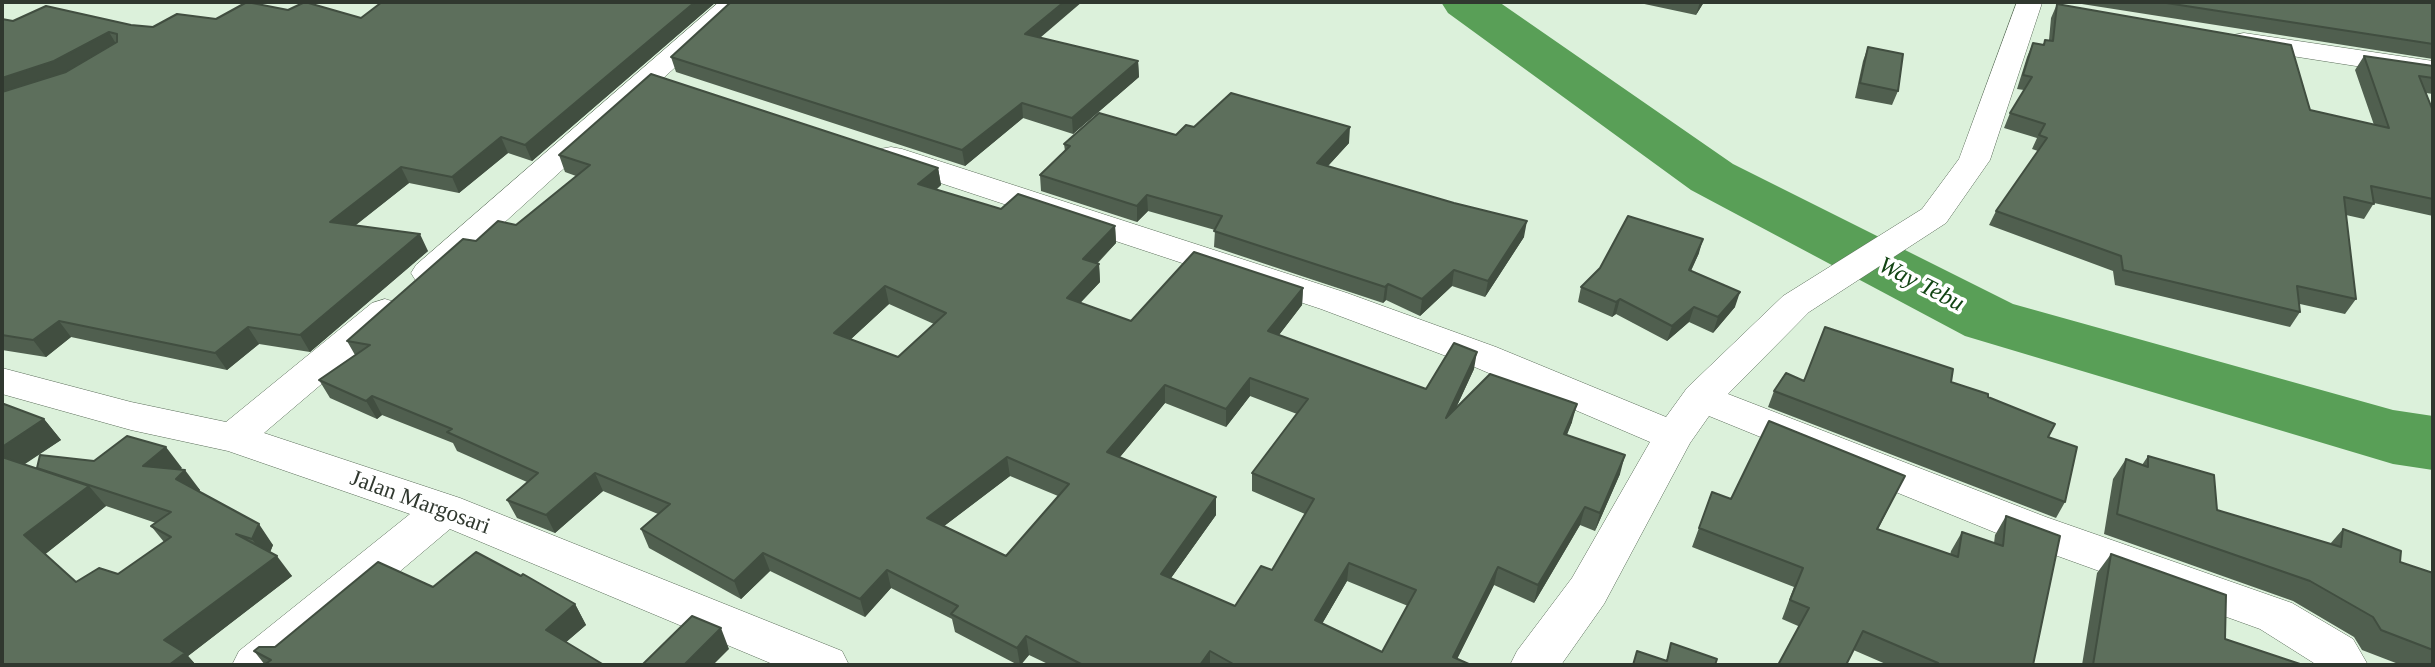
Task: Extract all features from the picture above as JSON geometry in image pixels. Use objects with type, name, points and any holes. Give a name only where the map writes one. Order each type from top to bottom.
[{"type":"street","points":[[233,438],[665,81],[734,2]]},
{"type":"street","points":[[1534,665],[1588,591],[1674,436],[1701,398],[1796,304],[1934,216],[1974,160],[2036,4]]},
{"type":"street","points":[[2212,36],[2433,70]]},
{"type":"street","points":[[864,147],[1334,301],[1483,356],[1674,436]]},
{"type":"street","name":"Jalan Margosari","points":[[2,382],[131,416],[233,438],[445,509],[825,665]]},
{"type":"street","points":[[1701,398],[2031,528],[2276,616],[2336,653],[2344,665]]},
{"type":"street","points":[[256,665],[445,509]]},
{"type":"building","points":[[247,2],[288,10],[305,2],[361,18],[382,2],[695,2],[525,145],[501,137],[452,177],[401,167],[330,222],[420,234],[300,335],[248,327],[215,353],[59,321],[33,340],[2,335],[2,92],[66,72],[117,42],[117,34],[109,32],[54,61],[2,78],[2,19],[13,21],[46,6],[131,25],[153,27],[177,14],[216,19]]},
{"type":"building","points":[[731,2],[1064,2],[1025,34],[1138,61],[1072,118],[1022,103],[962,150],[671,57]]},
{"type":"building","points":[[2160,2],[2433,2],[2433,44]]},
{"type":"building","points":[[2057,4],[2291,45],[2310,110],[2389,128],[2364,56],[2433,66],[2433,78],[2419,76],[2433,111],[2433,199],[2371,186],[2374,204],[2344,197],[2356,299],[2297,286],[2300,312],[2123,270],[2121,256],[1996,211],[2047,138],[2039,135],[2045,124],[2010,113],[2032,77],[2023,75],[2033,43],[2044,45],[2045,40],[2053,41]]},
{"type":"building","points":[[1868,47],[1903,54],[1898,91],[1860,83]]},
{"type":"building","points":[[651,74],[938,168],[918,184],[1001,209],[1018,194],[1115,226],[1083,259],[1099,264],[1067,298],[1131,321],[1194,252],[1303,288],[1268,331],[1426,389],[1454,343],[1477,352],[1446,418],[1490,374],[1577,404],[1564,434],[1625,455],[1600,513],[1585,507],[1538,585],[1498,567],[1453,657],[1471,665],[1235,665],[1210,651],[1200,665],[1083,665],[1026,636],[1017,648],[951,614],[958,606],[887,570],[860,599],[763,553],[734,581],[641,529],[670,504],[595,473],[546,515],[507,500],[538,473],[447,432],[452,429],[372,396],[366,401],[319,380],[370,345],[347,341],[463,239],[476,241],[498,221],[516,225],[590,165],[559,155]],"holes":[[[885,286],[946,313],[898,357],[834,333]],[[1250,378],[1308,399],[1252,473],[1314,499],[1272,570],[1261,566],[1235,606],[1161,574],[1216,497],[1107,452],[1165,385],[1226,409]],[[1007,457],[1069,484],[1006,556],[927,518]],[[1349,563],[1416,590],[1382,652],[1315,620]]]},
{"type":"building","points":[[1231,93],[1350,127],[1317,163],[1527,221],[1488,281],[1454,270],[1422,299],[1388,284],[1385,287],[1214,231],[1222,216],[1147,195],[1137,206],[1040,175],[1070,146],[1064,144],[1099,113],[1176,135],[1186,125],[1194,127]]},
{"type":"building","points":[[1628,216],[1703,239],[1689,270],[1740,292],[1718,317],[1694,307],[1672,326],[1620,299],[1616,302],[1581,287],[1600,268]]},
{"type":"building","points":[[1825,327],[1953,369],[1951,382],[1988,394],[1988,397],[2055,424],[2048,437],[2077,447],[2065,502],[1774,391],[1786,373],[1804,381]]},
{"type":"building","points":[[4,404],[44,419],[2,447],[2,406]]},
{"type":"building","points":[[1769,421],[1905,476],[1877,529],[1958,557],[1962,532],[2003,546],[2006,516],[2060,536],[2033,665],[1937,665],[1938,663],[1863,631],[1846,665],[1778,665],[1809,608],[1790,600],[1803,568],[1699,528],[1712,492],[1731,499]]},
{"type":"building","points":[[127,436],[166,447],[143,466],[185,470],[176,479],[259,524],[252,539],[236,534],[277,556],[164,640],[185,653],[169,665],[2,665],[2,457],[89,486],[24,535],[76,582],[99,568],[118,574],[171,537],[151,526],[171,512],[37,468],[40,455],[94,461]]},
{"type":"building","points":[[2148,456],[2214,475],[2217,510],[2341,547],[2343,529],[2401,551],[2400,562],[2433,573],[2433,650],[2381,630],[2373,617],[2310,581],[2117,514],[2126,459],[2148,467]]},
{"type":"building","points":[[476,552],[521,576],[523,574],[575,604],[546,630],[604,665],[264,665],[271,660],[254,651],[259,647],[275,647],[378,562],[433,587]]},
{"type":"building","points":[[2111,554],[2226,595],[2225,639],[2303,665],[2093,665]]},
{"type":"building","points":[[692,616],[721,628],[684,665],[642,665]]},
{"type":"building","points":[[1671,643],[1717,659],[1715,665],[1633,665],[1637,651],[1667,661]]},
{"type":"waterway","name":"Way Tebu","points":[[1466,2],[1712,177],[1989,320],[2393,437],[2433,443]]}]
